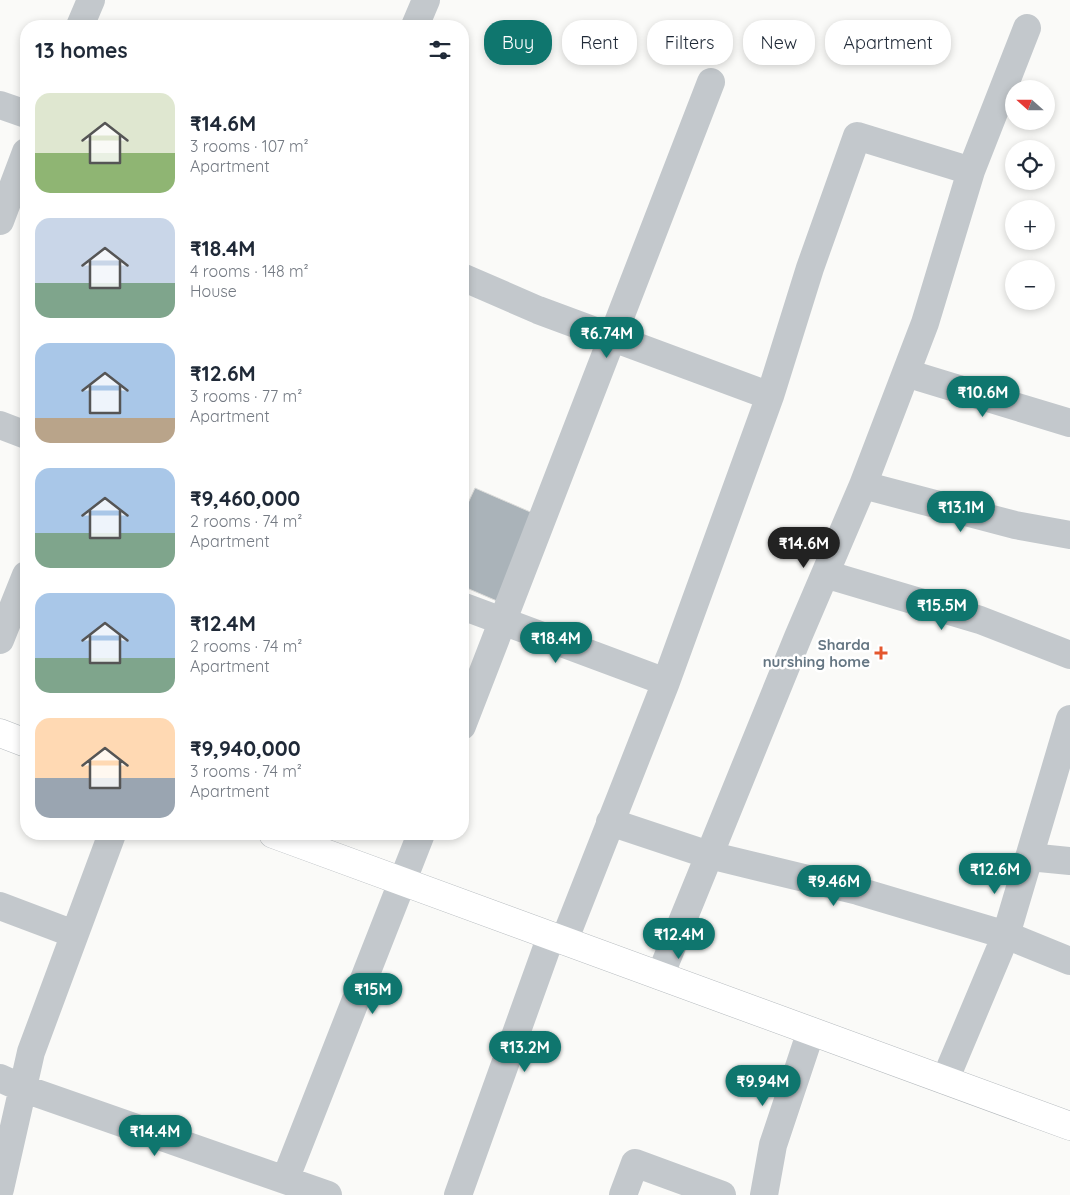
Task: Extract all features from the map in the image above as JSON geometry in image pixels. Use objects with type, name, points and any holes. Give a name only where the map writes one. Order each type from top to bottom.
[{"type":"main road","points":[[0,733],[20,741]]},
{"type":"main road","points":[[290,840],[1070,1126]]},
{"type":"street","points":[[83,20],[91,0]]},
{"type":"street","points":[[418,20],[426,0]]},
{"type":"street","points":[[660,976],[863,485],[925,322],[971,171],[1027,28]]},
{"type":"street","points":[[469,708],[711,82]]},
{"type":"street","points":[[0,104],[20,112]]},
{"type":"street","points":[[458,1195],[558,938],[610,822],[666,682],[770,396],[810,268],[857,136],[971,171]]},
{"type":"street","points":[[0,221],[20,168]]},
{"type":"street","points":[[469,280],[538,310],[770,396]]},
{"type":"street","points":[[906,372],[1070,423]]},
{"type":"street","points":[[0,425],[20,432]]},
{"type":"street","points":[[863,485],[1015,525],[1070,535]]},
{"type":"street","points":[[825,574],[980,620],[1070,656]]},
{"type":"street","points":[[0,640],[20,589]]},
{"type":"street","points":[[469,609],[666,682]]},
{"type":"street","points":[[945,1080],[1006,936],[1070,719]]},
{"type":"street","points":[[610,822],[709,855],[858,892],[1006,936],[1070,961]]},
{"type":"street","points":[[0,1190],[11,1083],[32,1052],[110,840]]},
{"type":"street","points":[[285,1180],[419,840]]},
{"type":"street","points":[[1029,857],[1070,861]]},
{"type":"street","points":[[0,906],[74,934]]},
{"type":"street","points":[[764,1195],[773,1145],[811,1031]]},
{"type":"street","points":[[11,1083],[328,1195]]},
{"type":"street","points":[[623,1195],[635,1163],[722,1195]]},
{"type":"building","points":[[475,488],[535,514],[497,601],[469,589],[469,501]]},
{"type":"place","name":"Sharda nurshing home","points":[[881,653]]}]
